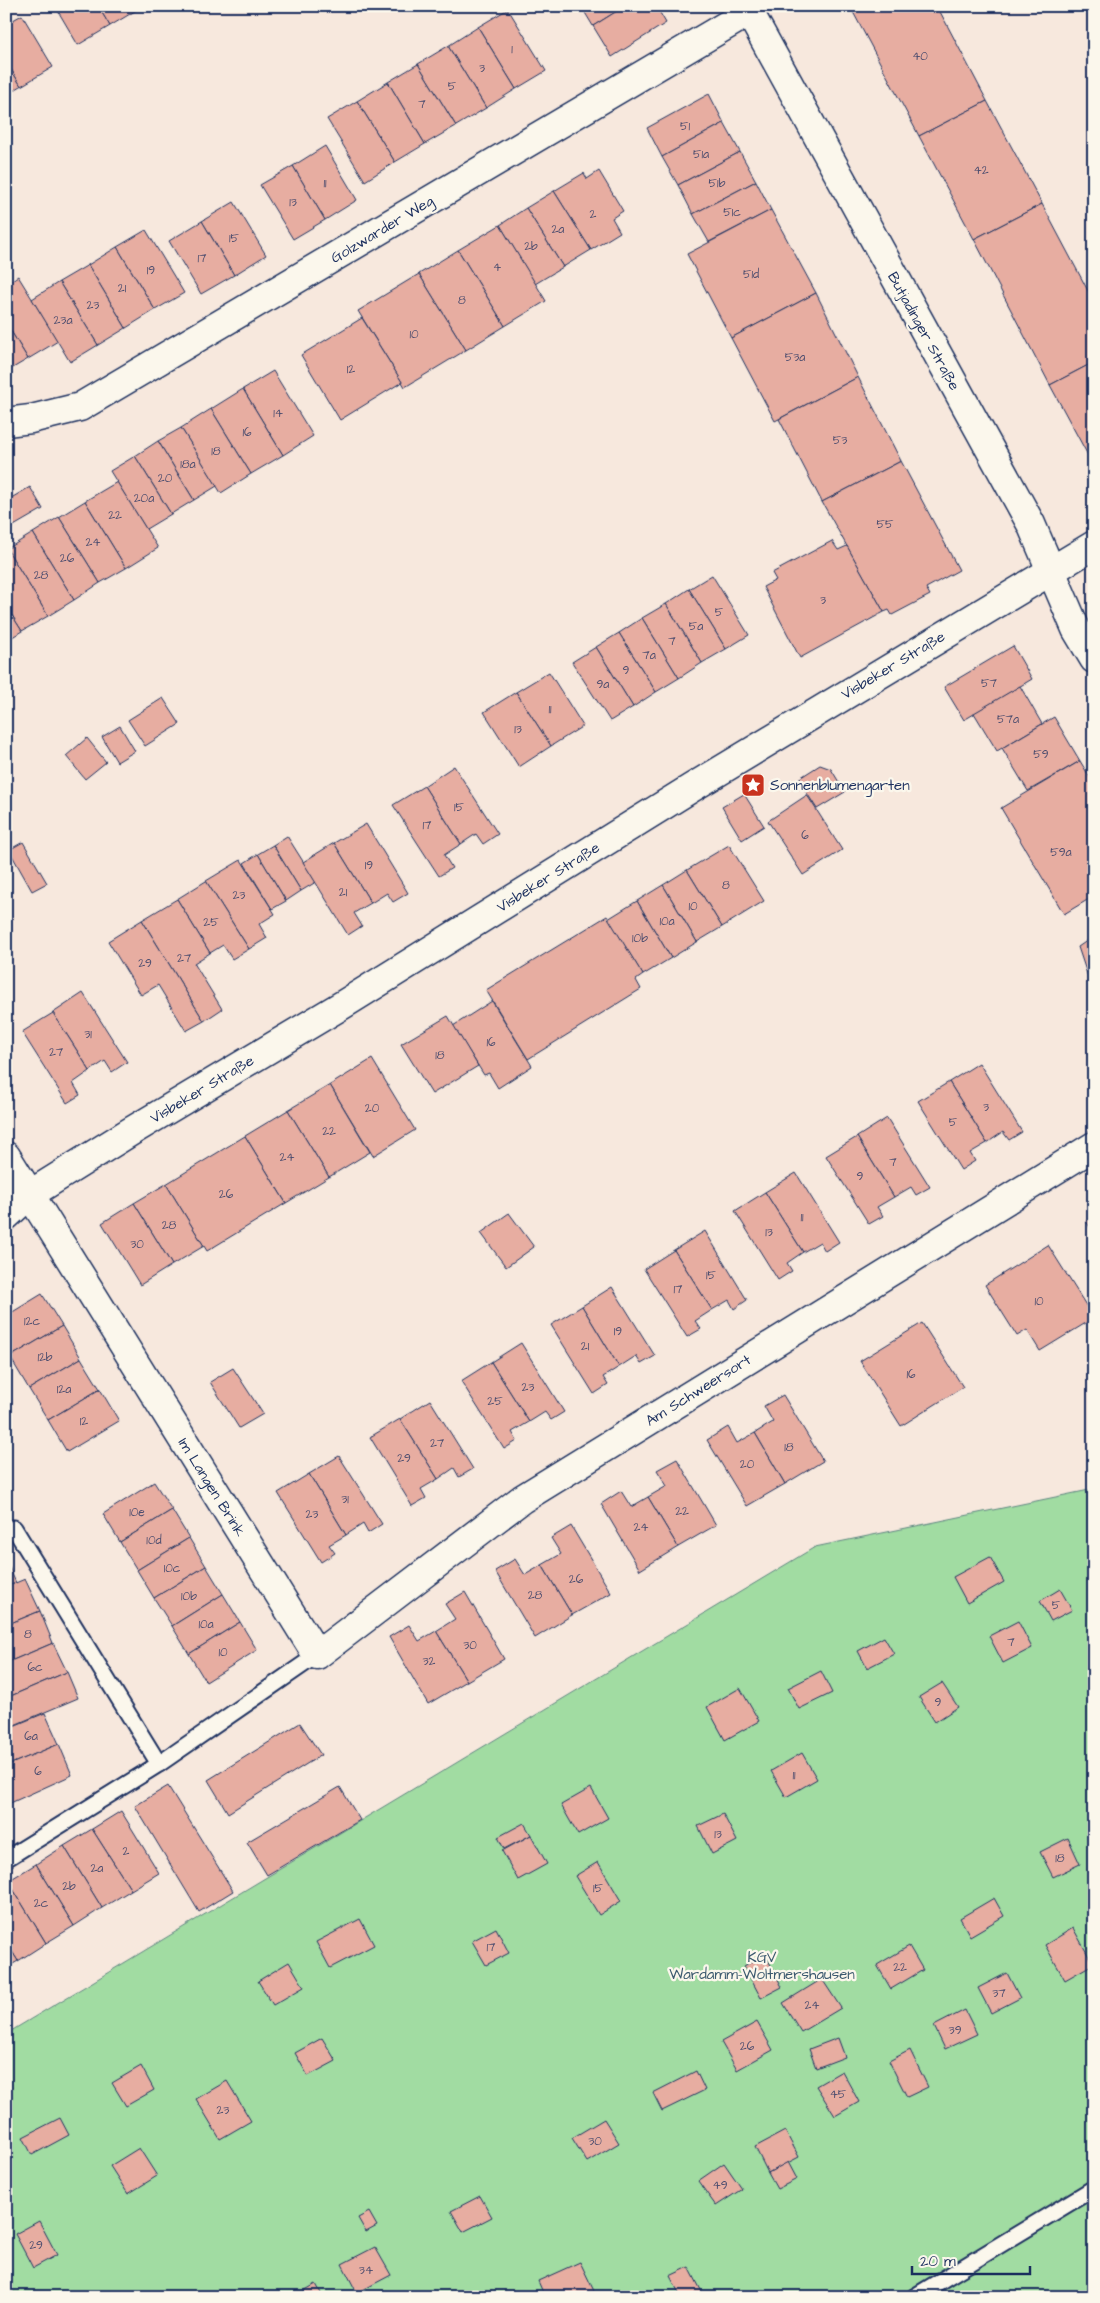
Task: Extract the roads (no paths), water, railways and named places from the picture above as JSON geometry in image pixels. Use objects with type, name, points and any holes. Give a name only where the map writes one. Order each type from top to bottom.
[{"type":"street","name":"Golzwarder Weg","points":[[6,422],[31,420],[80,407],[747,9]]},
{"type":"street","name":"Butjadinger Straße","points":[[747,9],[1031,524],[1076,629],[1094,659]]},
{"type":"street","name":"Visbeker Straße","points":[[6,1216],[29,1196],[1050,570],[1094,545]]},
{"type":"street","name":"Am Schweersort","points":[[316,1654],[522,1498],[1094,1146]]},
{"type":"street","name":"Im Langen Brink","points":[[6,1156],[29,1196],[316,1654]]},
{"type":"lane","points":[[14,1528],[159,1764]]},
{"type":"lane","points":[[6,1859],[159,1764],[316,1654]]},
{"type":"lane","points":[[914,2297],[1094,2188]]},
{"type":"place","name":"Sonnenblumengarten","points":[[753,785]]},
{"type":"park label","name":"KGV Wardamm-Woltmershausen","points":[[762,1966]]}]
